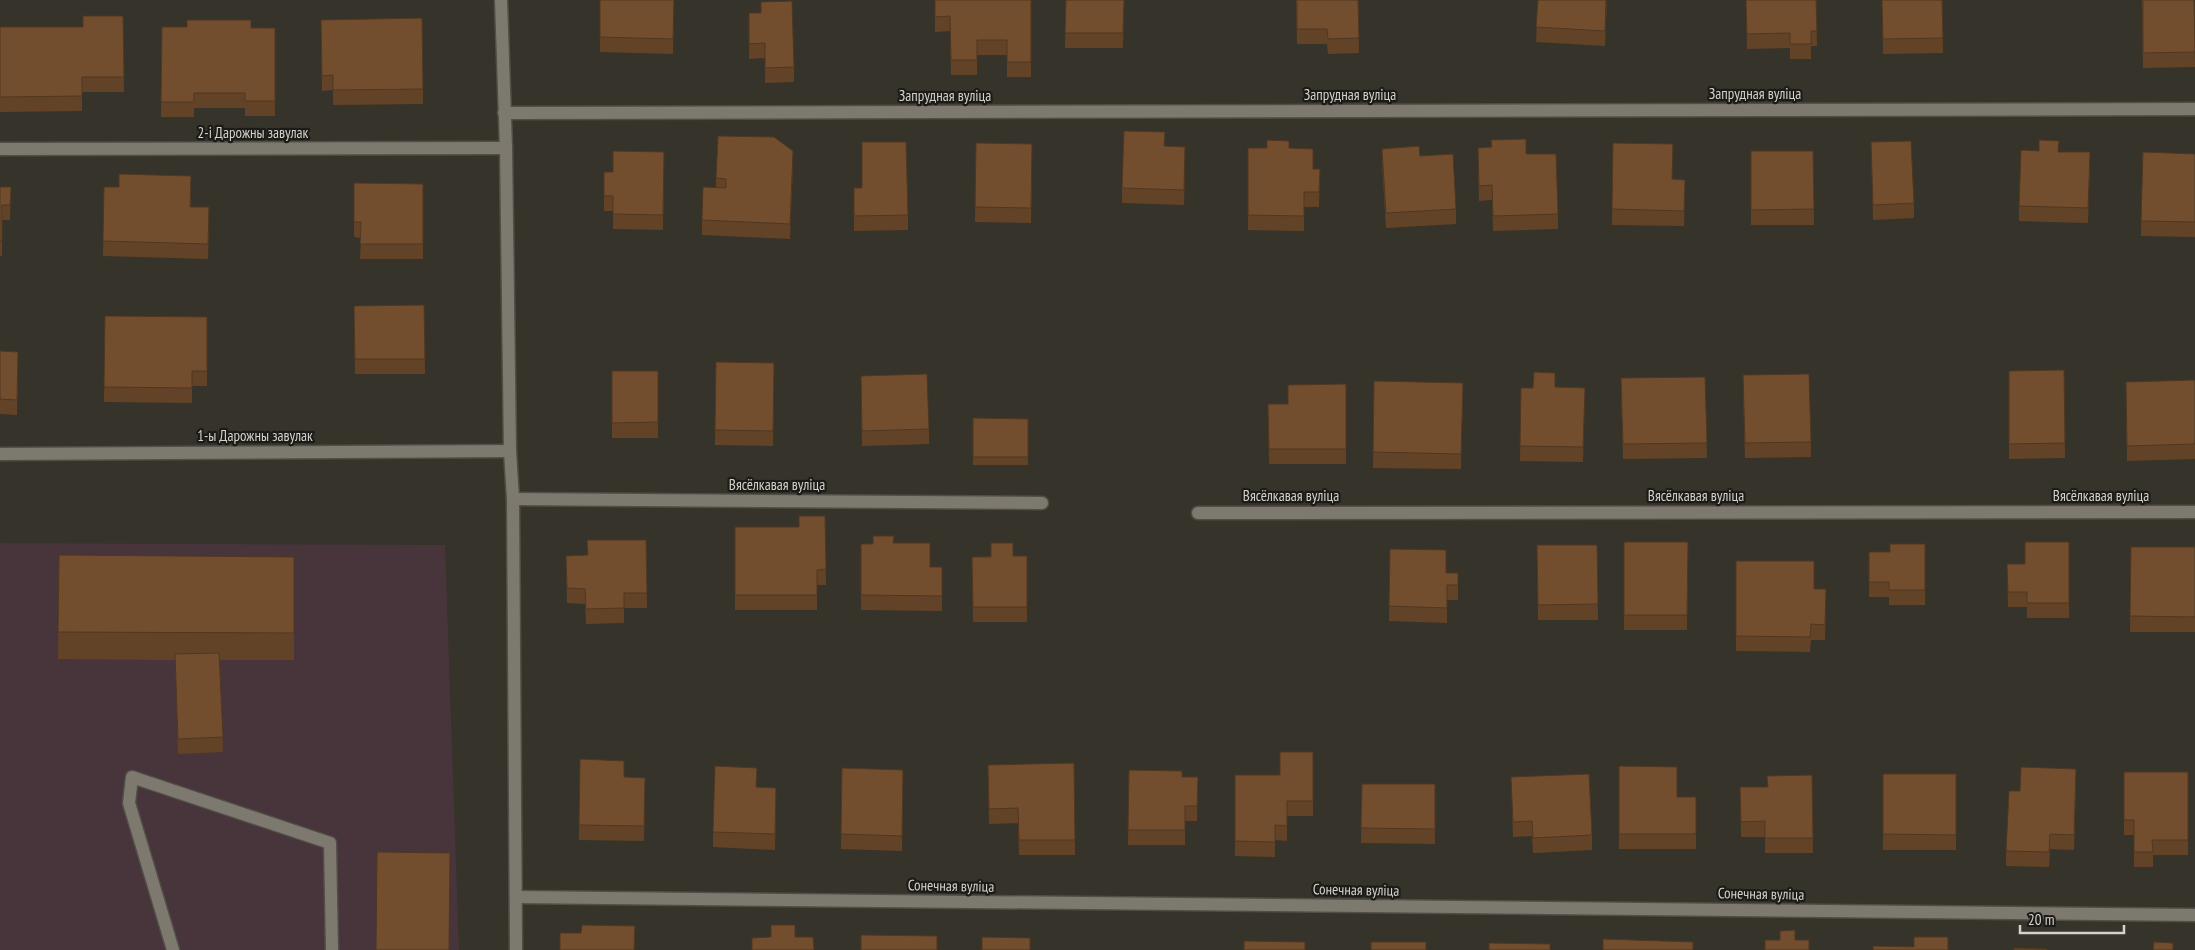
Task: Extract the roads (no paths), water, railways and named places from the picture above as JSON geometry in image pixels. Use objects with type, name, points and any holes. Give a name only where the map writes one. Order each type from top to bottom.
[{"type":"street","points":[[501,0],[506,148],[510,451],[513,499],[516,950]]},
{"type":"street","name":"Запрудная вуліца","points":[[504,113],[2195,109]]},
{"type":"street","name":"2-і Дарожны завулак","points":[[0,149],[506,148]]},
{"type":"street","name":"1-ы Дарожны завулак","points":[[0,454],[510,451]]},
{"type":"street","name":"Вясёлкавая вуліца","points":[[513,499],[1042,503]]},
{"type":"street","name":"Вясёлкавая вуліца","points":[[1198,513],[2195,512]]},
{"type":"street","points":[[173,950],[129,803],[132,778],[330,843],[332,950]]},
{"type":"street","name":"Сонечная вуліца","points":[[516,897],[2195,915]]}]
